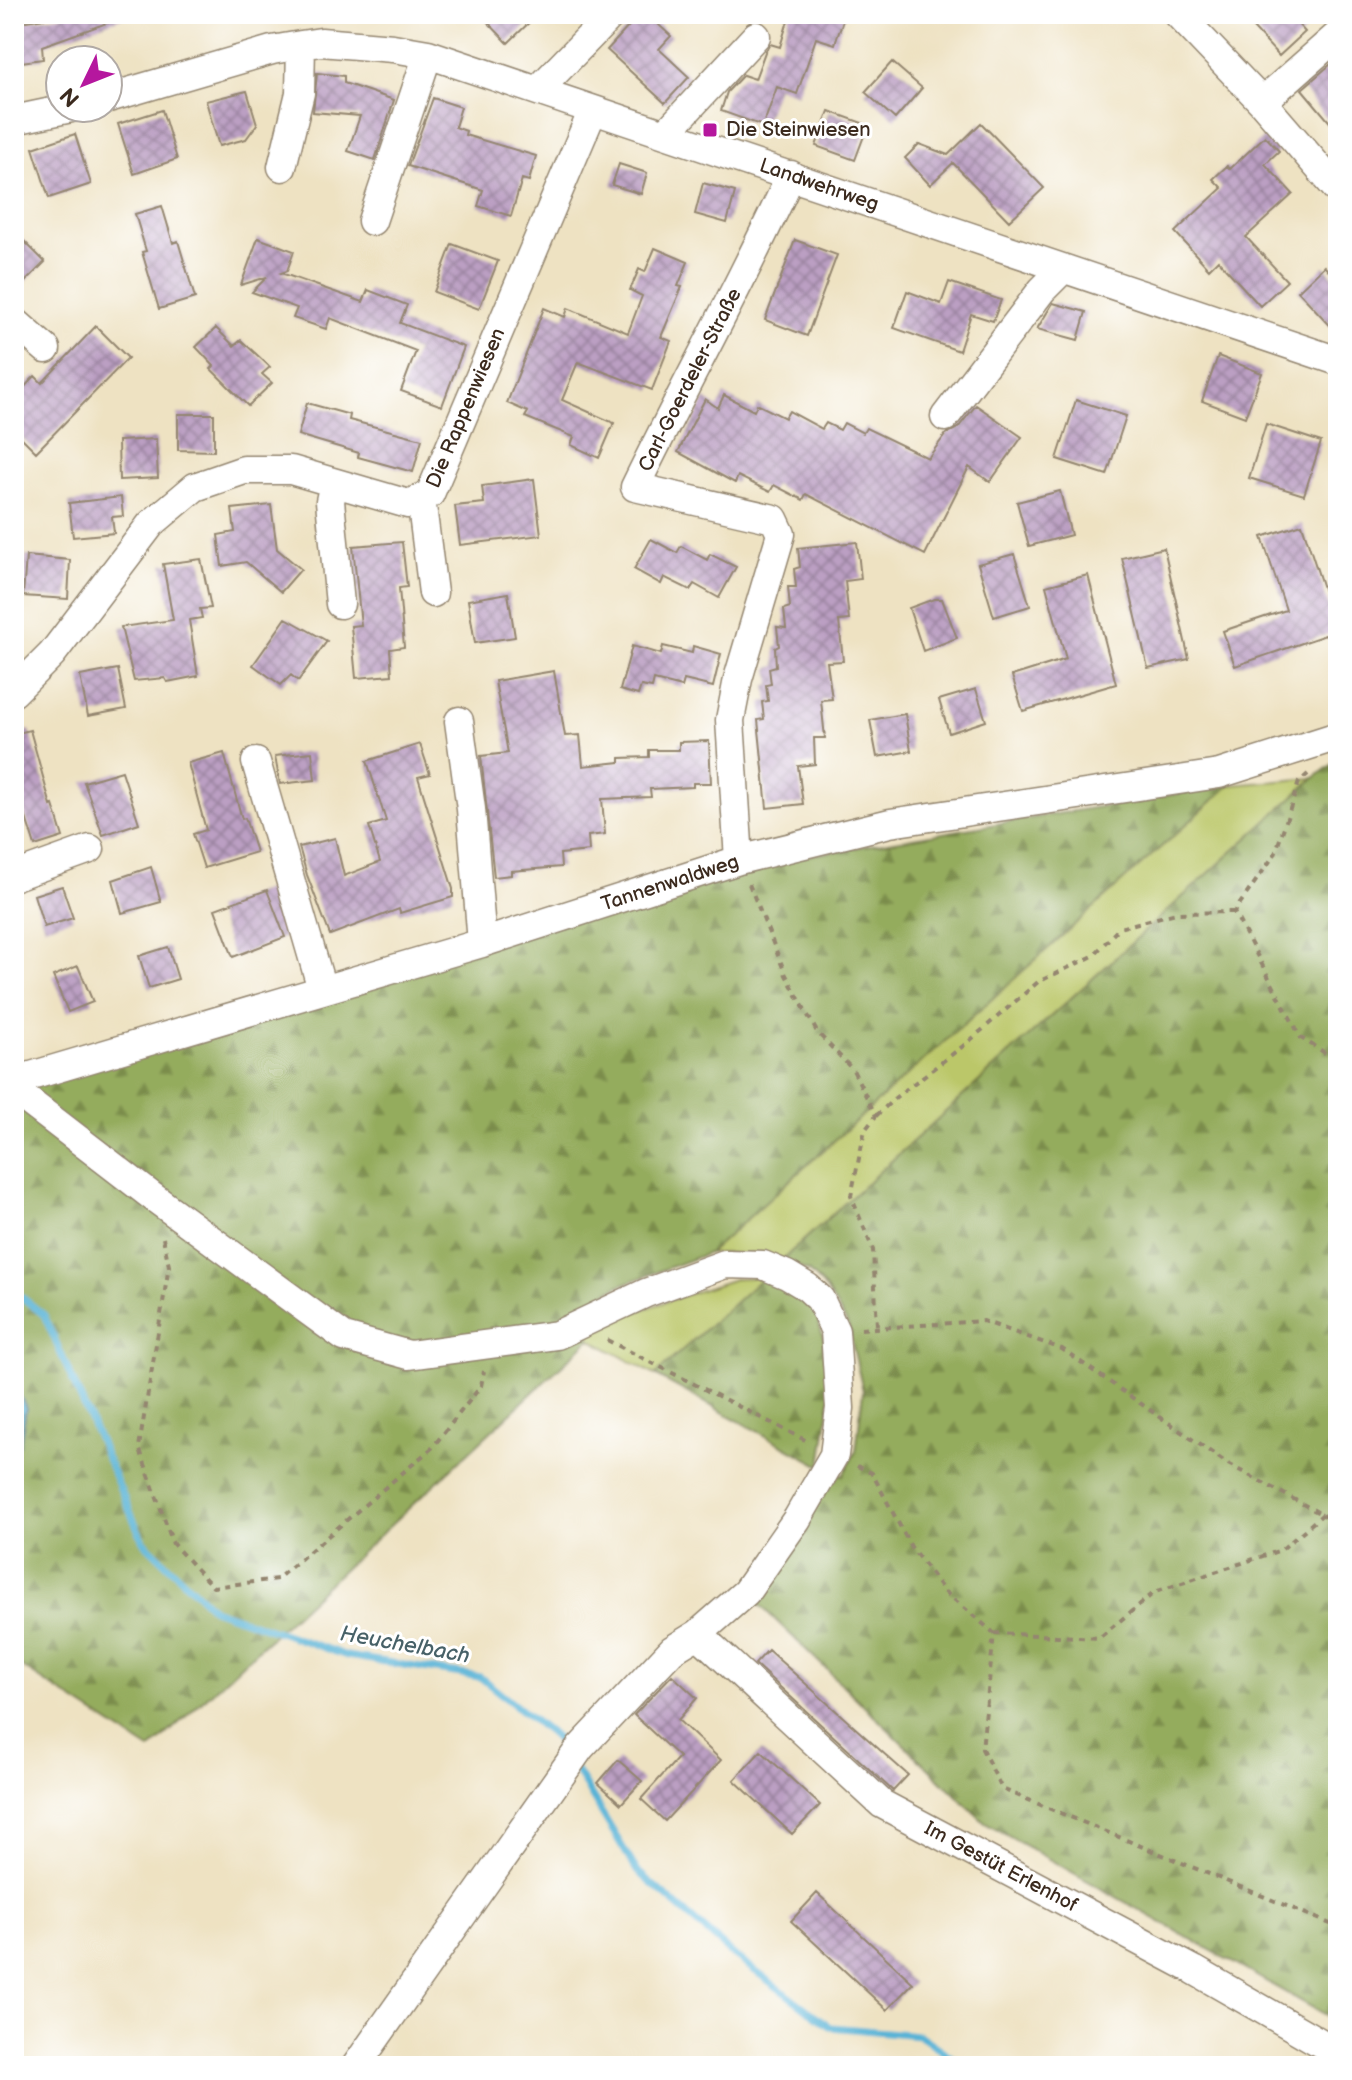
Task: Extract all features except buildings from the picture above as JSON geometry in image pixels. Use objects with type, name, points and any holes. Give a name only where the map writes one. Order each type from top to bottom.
[{"type":"street","points":[[538,90],[612,14]]},
{"type":"street","points":[[1178,14],[1262,102],[1338,190]]},
{"type":"street","points":[[1262,102],[1338,35]]},
{"type":"street","points":[[665,134],[756,36]]},
{"type":"street","name":"Landwehrweg","points":[[124,93],[272,50],[321,42],[428,54],[1338,361]]},
{"type":"street","points":[[282,167],[300,93],[301,45]]},
{"type":"street","points":[[372,221],[428,54]]},
{"type":"street","name":"Die Rappenwiesen","points":[[16,688],[52,654],[151,524],[195,487],[244,470],[291,470],[408,504],[430,494],[593,110]]},
{"type":"street","points":[[14,120],[44,114]]},
{"type":"street","name":"Carl-Goerdeler-Straße","points":[[739,860],[730,720],[738,679],[781,534],[774,519],[635,487],[691,372],[757,251],[791,175]]},
{"type":"street","points":[[945,417],[1042,290],[1062,270]]},
{"type":"street","points":[[14,321],[46,349]]},
{"type":"street","points":[[334,483],[330,501],[340,604]]},
{"type":"street","points":[[421,498],[433,593]]},
{"type":"street","points":[[459,721],[471,809],[482,943]]},
{"type":"street","name":"Tannenwaldweg","points":[[14,1081],[482,943],[739,860],[890,823],[1219,774],[1338,736]]},
{"type":"street","points":[[256,762],[322,989]]},
{"type":"street","points":[[14,872],[15,876],[90,849]]},
{"type":"street","points":[[14,1090],[344,1337],[409,1355],[557,1335],[646,1293],[725,1264],[763,1265],[787,1275],[820,1299],[835,1331],[840,1408],[831,1460],[797,1519],[746,1592],[698,1634],[672,1650],[580,1748],[356,2066]]},
{"type":"street","name":"Im Gestüt Erlenhof","points":[[698,1634],[882,1804],[1194,1970],[1338,2053]]},
{"type":"path","points":[[1234,912],[1275,854],[1299,782],[1318,766]]},
{"type":"path","points":[[739,860],[786,975],[817,1032],[853,1070],[876,1116]]},
{"type":"path","points":[[1234,912],[1301,1038],[1338,1061]]},
{"type":"path","points":[[877,1328],[873,1250],[851,1196],[865,1130],[876,1116],[1038,982],[1093,956],[1119,928],[1176,913],[1234,912]]},
{"type":"path","points":[[153,1197],[169,1266],[139,1447],[173,1544],[213,1587],[277,1579],[432,1448],[481,1386],[489,1345]]},
{"type":"path","points":[[835,1331],[983,1321],[1062,1349],[1228,1464],[1338,1523]]},
{"type":"path","points":[[580,1326],[831,1460],[872,1473],[911,1547],[944,1591],[994,1633],[1099,1638],[1155,1592],[1281,1550],[1323,1514]]},
{"type":"path","points":[[994,1633],[982,1749],[1002,1789],[1338,1927]]},
{"type":"green space","points":[[1338,760],[1338,2022],[985,1823],[758,1603],[836,1473],[843,1475],[856,1451],[863,1391],[848,1325],[826,1289],[808,1271],[781,1261],[1314,778]]},
{"type":"green space","points":[[1314,778],[781,1261],[753,1254],[709,1253],[1230,785]]},
{"type":"green space","points":[[1230,785],[709,1253],[618,1286],[583,1305],[590,1339],[150,1750],[14,1662],[14,1450],[20,1445],[26,1409],[14,1382],[14,1089],[763,863]]},
{"type":"green space","points":[[763,1277],[655,1375],[590,1339],[587,1328],[737,1278]]},
{"type":"green space","points":[[763,1277],[801,1295],[817,1317],[834,1372],[821,1466],[655,1375]]},
{"type":"water","points":[[14,1382],[26,1408],[20,1445],[14,1450]]},
{"type":"waterway","name":"Heuchelbach","points":[[14,1291],[44,1315],[143,1541],[213,1609],[347,1656],[480,1677],[557,1739],[567,1756]]},
{"type":"waterway","name":"Heuchelbach","points":[[574,1767],[637,1871],[736,1957],[831,2027],[919,2035],[964,2066]]},
{"type":"place","name":"Die Steinwiesen","points":[[710,130]]}]
